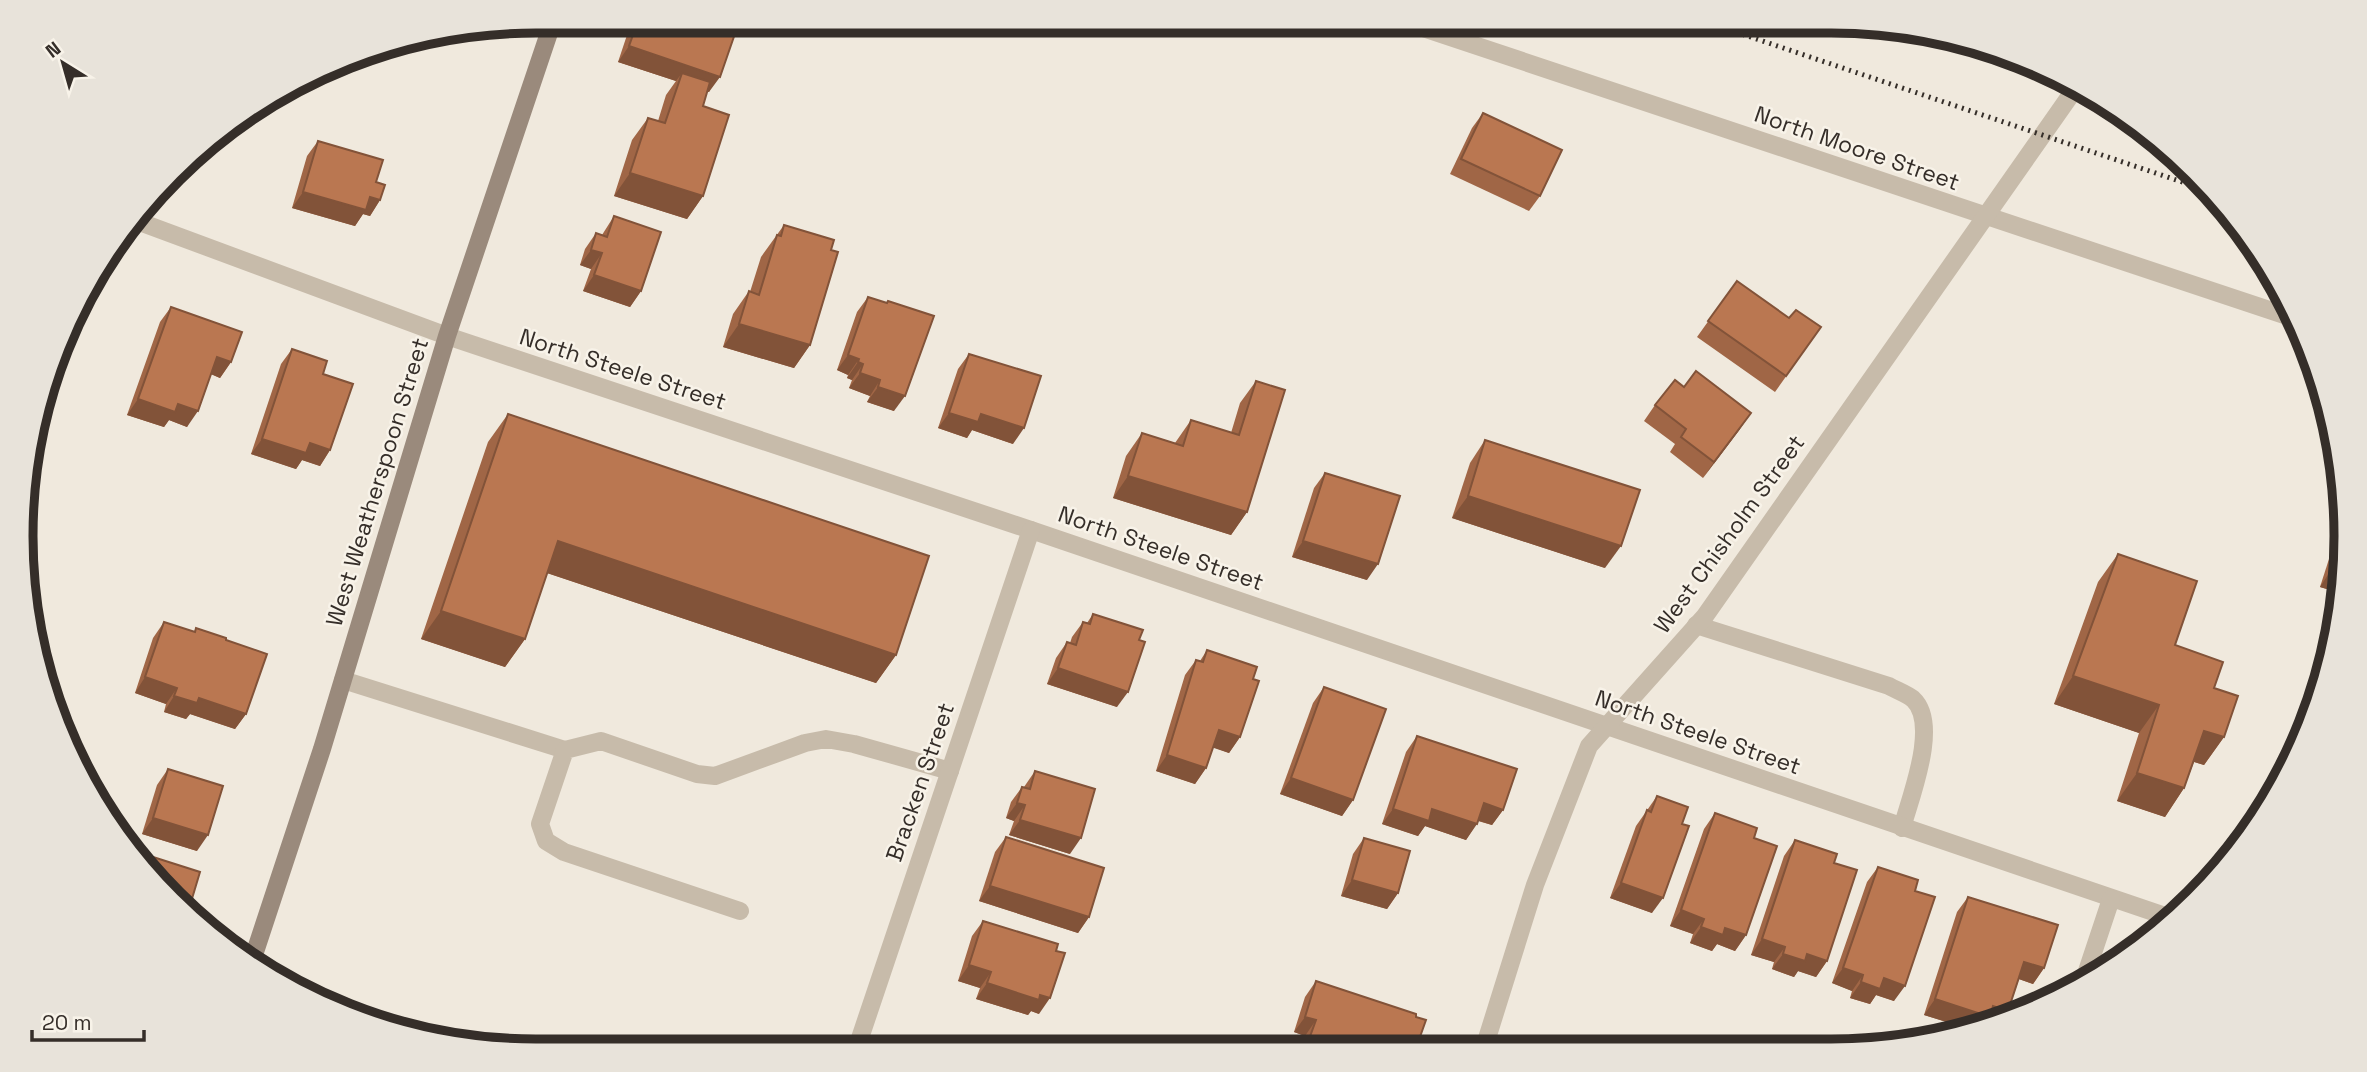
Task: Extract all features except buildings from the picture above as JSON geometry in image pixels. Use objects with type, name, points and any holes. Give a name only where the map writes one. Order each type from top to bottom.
[{"type":"street","name":"West Weatherspoon Street","points":[[255,952],[343,680],[447,336],[549,33]]},
{"type":"street","name":"North Moore Street","points":[[1438,33],[2282,314]]},
{"type":"street","name":"West Chisholm Street","points":[[1486,1039],[1545,859],[1589,747],[1696,625],[2071,95]]},
{"type":"street","name":"North Steele Street","points":[[143,223],[447,336],[1031,530],[2161,915]]},
{"type":"street","name":"Bracken Street","points":[[860,1039],[1031,530]]},
{"type":"street","points":[[1696,625],[1889,686],[1914,700],[1922,714],[1925,741],[1902,828]]},
{"type":"street","points":[[343,680],[565,750],[601,741],[697,774],[715,776],[805,743],[826,739],[950,771]]},
{"type":"street","points":[[565,750],[540,824],[547,841],[565,852],[740,911]]},
{"type":"street","points":[[2088,967],[2111,900]]},
{"type":"railway","points":[[1739,33],[2189,184]]}]
